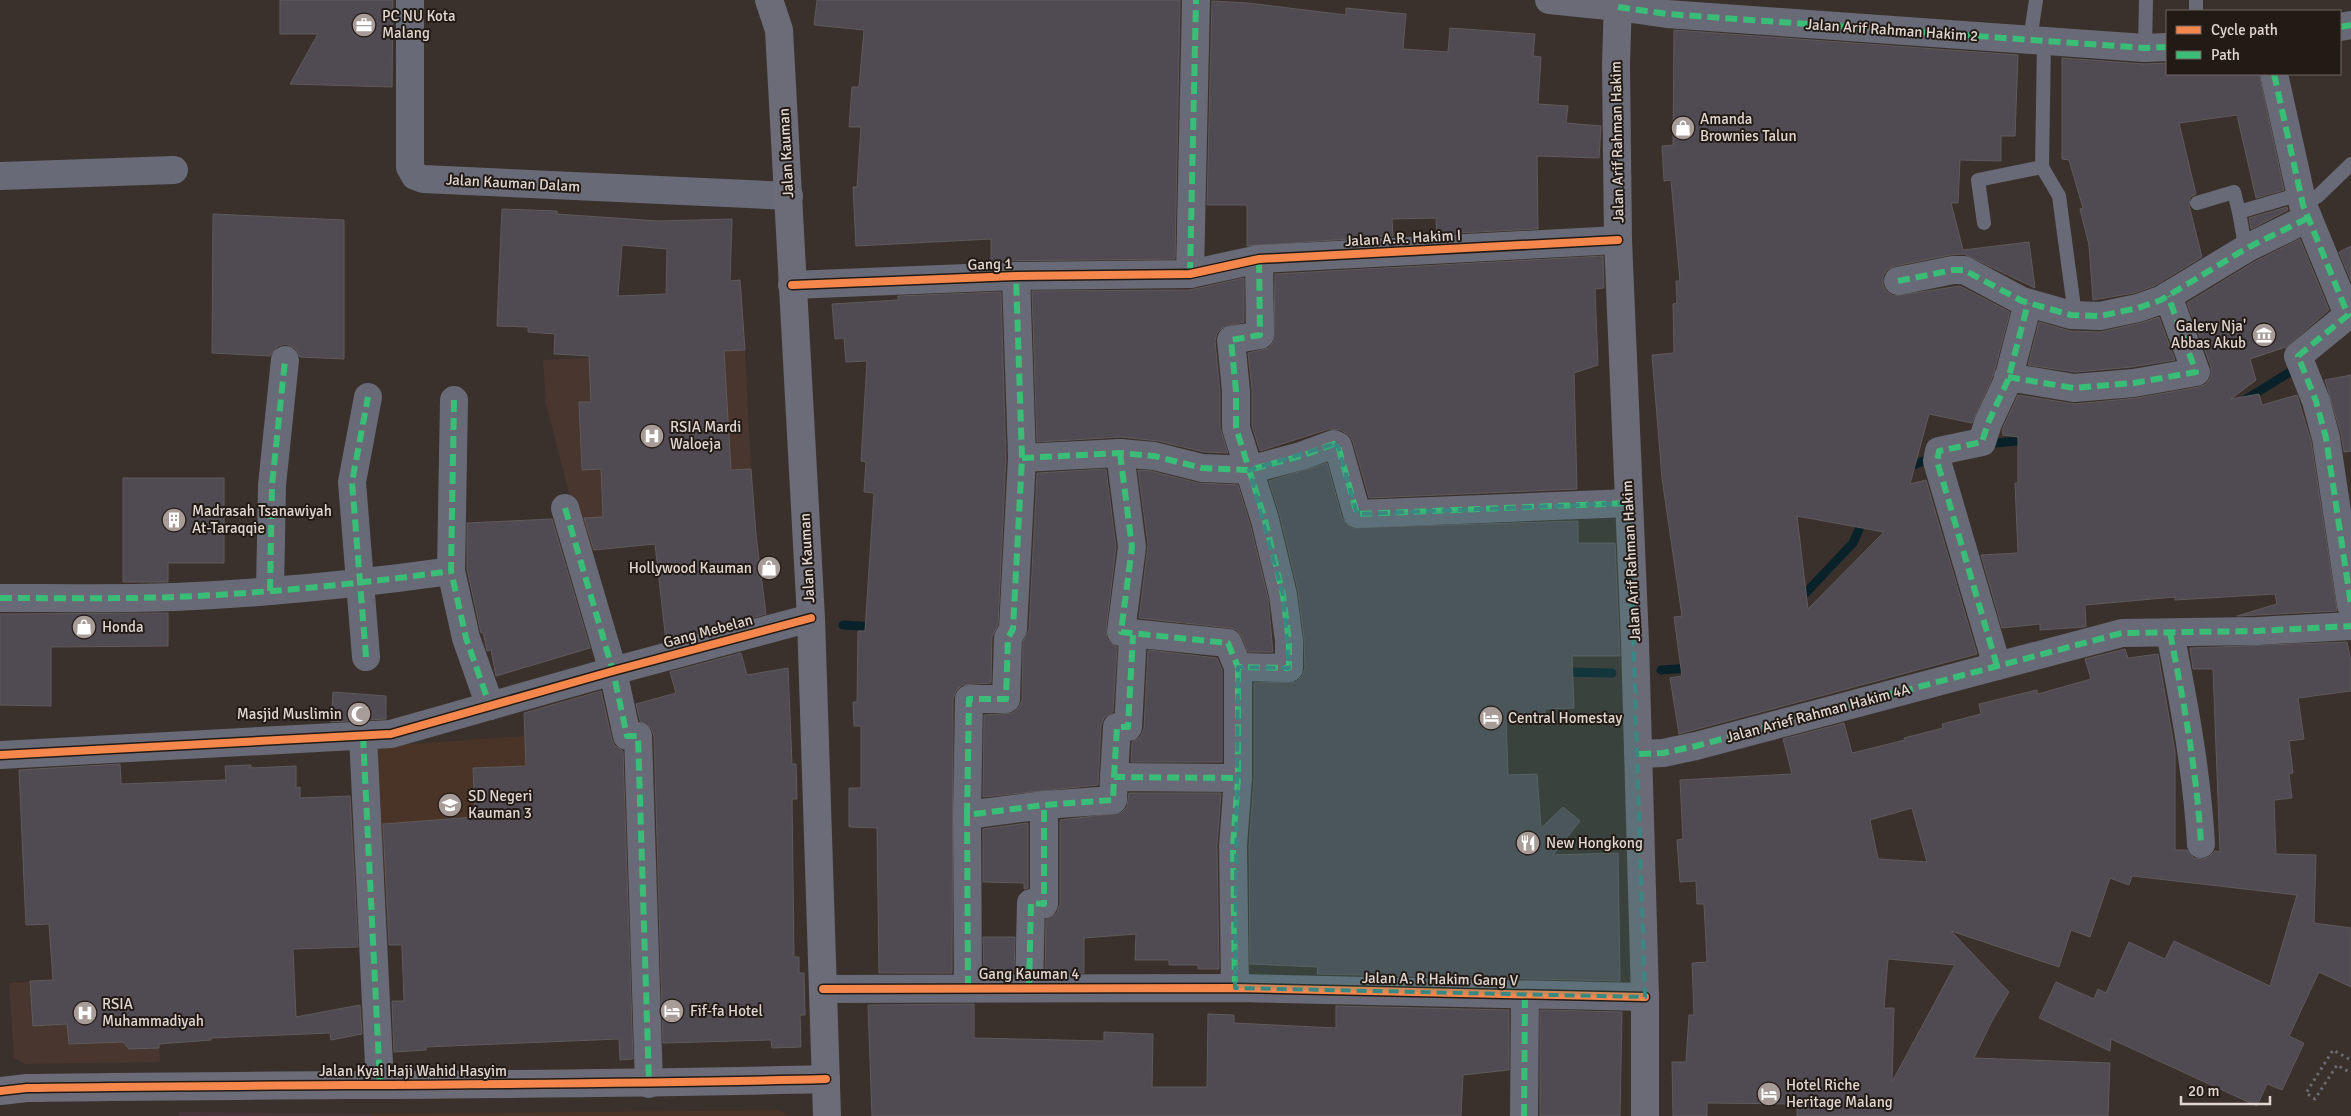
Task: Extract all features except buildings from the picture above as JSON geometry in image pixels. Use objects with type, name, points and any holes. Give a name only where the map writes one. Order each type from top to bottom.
[{"type":"main road","name":"Jalan Kauman","points":[[770,0],[779,30],[811,618],[827,1116]]},
{"type":"main road","name":"Jalan Kauman","points":[[779,30],[786,0]]},
{"type":"main road","points":[[1549,0],[1618,3]]},
{"type":"main road","name":"Jalan Arif Rahman Hakim","points":[[1618,3],[1616,64],[1618,240],[1638,754],[1646,1116]]},
{"type":"main road","name":"Jalan Kyai Haji Wahid Hasyim","points":[[0,1091],[27,1088],[649,1084],[826,1079]]},
{"type":"street","name":"Jalan Kauman Dalam","points":[[410,0],[410,167],[415,176],[423,179],[788,196]]},
{"type":"street","points":[[1190,274],[1196,0]]},
{"type":"street","name":"Jalan Arif Rahman Hakim 2","points":[[1618,3],[1667,14],[2156,48]]},
{"type":"street","points":[[2274,75],[2304,206],[2348,315],[2302,366],[2316,401],[2326,438],[2351,605]]},
{"type":"street","points":[[0,176],[174,170]]},
{"type":"street","points":[[1898,281],[1953,270],[1964,270],[2028,302],[2075,315],[2110,314],[2138,308],[2168,296],[2247,248],[2304,206]]},
{"type":"street","name":"Jalan A.R. Hakim I","points":[[1190,274],[1259,259],[1618,240]]},
{"type":"street","points":[[1234,659],[1289,668],[1283,595],[1265,520],[1236,428],[1236,391],[1231,340],[1260,334],[1259,259]]},
{"type":"street","name":"Gang 1","points":[[792,285],[1016,276],[1190,274]]},
{"type":"street","points":[[968,988],[967,815],[969,699],[1006,699],[1022,458],[1016,276]]},
{"type":"street","points":[[2008,377],[2074,388],[2134,382],[2196,372],[2168,296]]},
{"type":"street","points":[[1997,666],[1937,461],[1940,451],[1982,442],[2008,377],[2028,302]]},
{"type":"street","points":[[270,591],[272,485],[285,360]]},
{"type":"street","points":[[366,657],[352,482],[368,397]]},
{"type":"street","points":[[454,400],[450,571],[466,638],[490,706]]},
{"type":"street","points":[[1022,458],[1120,453],[1154,456],[1202,468],[1249,470],[1301,456],[1334,444],[1338,446],[1357,514],[1629,502]]},
{"type":"street","points":[[1120,453],[1132,547],[1121,632],[1132,639],[1228,643],[1234,659],[1238,778],[1233,846],[1235,988]]},
{"type":"street","points":[[565,508],[613,671],[627,736],[638,736],[649,1084]]},
{"type":"street","points":[[0,598],[174,597],[359,583],[450,571]]},
{"type":"street","name":"Gang Mebelan","points":[[0,755],[391,734],[613,671],[811,618]]},
{"type":"street","name":"Jalan Arief Rahman Hakim 4A","points":[[1638,754],[1663,753],[1696,746],[2122,633],[2257,631],[2351,626]]},
{"type":"street","points":[[2170,633],[2189,731],[2198,798],[2201,844]]},
{"type":"street","points":[[967,815],[1044,805],[1113,800],[1117,727],[1128,727],[1132,639]]},
{"type":"street","points":[[363,736],[380,1085]]},
{"type":"street","points":[[1114,777],[1238,778]]},
{"type":"street","points":[[1030,988],[1031,903],[1044,904],[1044,805]]},
{"type":"street","name":"Gang Kauman 4","points":[[823,989],[1235,988]]},
{"type":"street","name":"Jalan A. R Hakim Gang V","points":[[1235,988],[1644,997]]},
{"type":"street","points":[[1524,1116],[1525,995]]},
{"type":"lane","points":[[2036,0],[2042,167],[2059,196],[2075,315]]},
{"type":"lane","points":[[2146,0],[2156,48]]},
{"type":"lane","points":[[2239,212],[2304,206],[2318,196],[2351,164]]},
{"type":"lane","points":[[1984,223],[1978,180],[2042,167]]},
{"type":"lane","points":[[2197,203],[2234,192],[2244,240]]},
{"type":"path","points":[[2349,1059],[2333,1050],[2306,1093],[2315,1098],[2337,1065],[2351,1072]]},
{"type":"highlighted area","points":[[1334,444],[1338,446],[1357,514],[1629,503],[1645,997],[1235,988],[1238,667],[1289,668],[1283,595],[1249,470]]},
{"type":"shaded area","name":"RSIA Mardi Waloeja","points":[[745,350],[751,469],[601,475],[604,549],[584,551],[546,404],[543,360]]},
{"type":"shaded area","name":"SD Negeri Kauman 3","points":[[526,736],[533,863],[374,876],[367,747]]},
{"type":"shaded area","name":"RSIA Muhammadiyah","points":[[157,975],[160,1062],[25,1064],[14,1058],[9,983]]},
{"type":"shaded area","points":[[779,1110],[788,1116],[370,1116],[370,1114]]},
{"type":"shaded area","points":[[179,1112],[370,1114],[370,1116],[179,1116]]},
{"type":"waterway","points":[[2243,401],[2298,367]]},
{"type":"waterway","points":[[1995,443],[2029,440]]},
{"type":"waterway","points":[[1905,469],[1932,457]]},
{"type":"waterway","points":[[1798,601],[1853,543],[1864,518]]},
{"type":"waterway","points":[[843,625],[877,627]]},
{"type":"waterway","points":[[1661,670],[1693,668]]},
{"type":"waterway","points":[[1562,672],[1612,673]]},
{"type":"marked path","points":[[1190,274],[1196,0]]},
{"type":"marked path","points":[[1618,7],[1667,14],[2145,48],[2166,47]]},
{"type":"marked path","points":[[2341,27],[2351,25]]},
{"type":"marked path","points":[[2274,75],[2303,205],[2348,315],[2298,356],[2316,401],[2326,438],[2351,605]]},
{"type":"marked path","points":[[1898,281],[1953,270],[1964,270],[2022,301],[2071,315],[2100,316],[2138,308],[2161,300],[2247,248],[2308,218]]},
{"type":"marked path","points":[[1120,453],[1132,547],[1121,632],[1228,643],[1238,667],[1289,668],[1289,641],[1283,595],[1265,520],[1236,428],[1236,391],[1231,340],[1260,335],[1259,259]]},
{"type":"marked path","points":[[967,815],[969,699],[1006,699],[1008,638],[1013,629],[1022,458],[1016,276]]},
{"type":"marked path","points":[[2008,377],[2074,388],[2134,383],[2196,372],[2168,296]]},
{"type":"marked path","points":[[1997,666],[1937,461],[1939,451],[1982,442],[1988,423],[2008,380],[2028,303]]},
{"type":"marked path","points":[[270,591],[272,485],[285,360]]},
{"type":"marked path","points":[[366,657],[352,482],[368,397]]},
{"type":"marked path","points":[[454,400],[451,571],[466,638],[490,706]]},
{"type":"marked path","points":[[1022,458],[1120,453],[1154,456],[1202,468],[1249,470],[1301,456],[1334,444],[1338,446],[1357,514],[1629,503]]},
{"type":"marked path","points":[[565,508],[613,671],[627,736],[638,736],[649,1084]]},
{"type":"marked path","points":[[0,598],[131,598],[244,593],[382,580],[451,571]]},
{"type":"marked path","points":[[1639,754],[1663,753],[1696,746],[2122,633],[2257,631],[2351,626]]},
{"type":"marked path","points":[[2170,633],[2193,764],[2201,844]]},
{"type":"marked path","points":[[1114,777],[1117,727],[1128,727],[1133,635]]},
{"type":"marked path","points":[[1235,988],[1233,846],[1238,778],[1238,667]]},
{"type":"marked path","points":[[363,736],[380,1085]]},
{"type":"marked path","points":[[968,988],[967,815],[1044,805],[1113,800],[1114,777],[1238,778]]},
{"type":"marked path","points":[[1029,988],[1031,903],[1044,904],[1044,805]]},
{"type":"marked path","points":[[1524,1116],[1525,995]]},
{"type":"cycle path","points":[[792,285],[1016,276],[1190,274],[1259,259],[1618,240]]},
{"type":"cycle path","points":[[0,755],[391,734],[613,671],[811,618]]},
{"type":"cycle path","points":[[823,989],[1235,988],[1645,997]]},
{"type":"cycle path","points":[[0,1091],[27,1088],[626,1083],[826,1079]]},
{"type":"place","name":"PC NU Kota Malang","points":[[364,25]]},
{"type":"place","name":"Amanda Brownies Talun","points":[[1683,128]]},
{"type":"place","name":"Galery Nja' Abbas Akub","points":[[2264,335]]},
{"type":"place","name":"RSIA Mardi Waloeja","points":[[652,436]]},
{"type":"place","name":"Madrasah Tsanawiyah At-Taraqqie","points":[[174,520]]},
{"type":"place","name":"Hollywood Kauman","points":[[769,568]]},
{"type":"place","name":"Honda","points":[[84,627]]},
{"type":"place","name":"Masjid Muslimin","points":[[359,714]]},
{"type":"place","name":"Central Homestay","points":[[1491,718]]},
{"type":"place","name":"SD Negeri Kauman 3","points":[[450,805]]},
{"type":"place","name":"New Hongkong","points":[[1528,843]]},
{"type":"place","name":"Fif-fa Hotel","points":[[672,1011]]},
{"type":"place","name":"RSIA Muhammadiyah","points":[[85,1013]]},
{"type":"place","name":"Hotel Riche Heritage Malang","points":[[1769,1094]]}]
